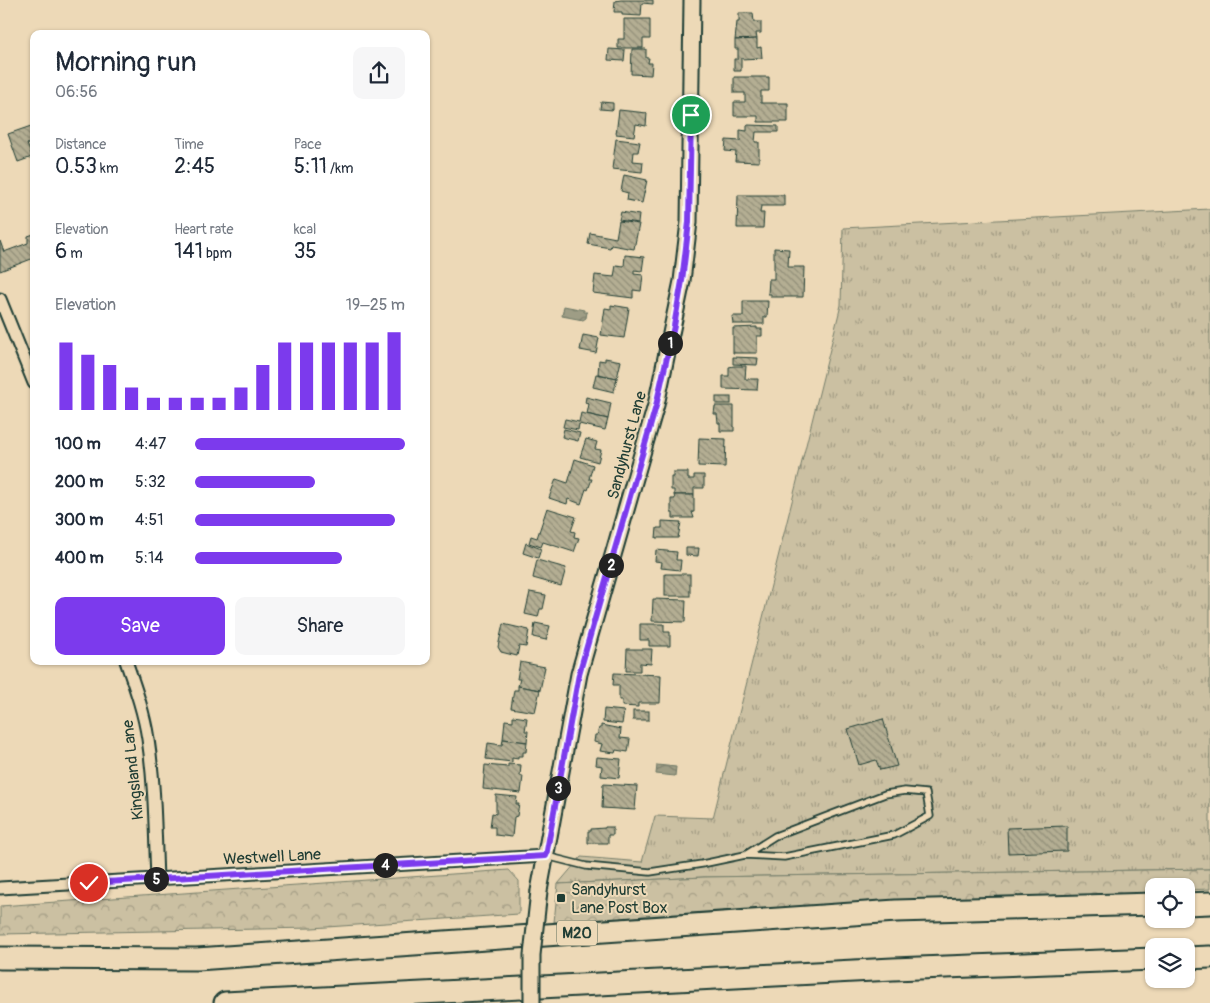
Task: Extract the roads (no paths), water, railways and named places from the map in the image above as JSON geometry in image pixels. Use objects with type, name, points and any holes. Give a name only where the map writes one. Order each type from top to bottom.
[{"type":"highway","points":[[1195,904],[1210,903]]},
{"type":"highway","name":"M20","points":[[0,958],[197,959],[896,911],[1145,904]]},
{"type":"highway","points":[[1195,958],[1210,957]]},
{"type":"highway","points":[[225,1003],[1145,959]]},
{"type":"street","name":"Sandyhurst Lane","points":[[532,1003],[532,955],[539,891],[579,674],[656,406],[682,281],[689,222],[692,0]]},
{"type":"street","points":[[0,299],[30,373]]},
{"type":"street","name":"Kingsland Lane","points":[[127,665],[139,698],[148,739],[157,879]]},
{"type":"street","name":"Westwell Lane","points":[[0,888],[546,856]]},
{"type":"lane","points":[[546,856],[586,866],[650,872],[745,855],[784,857],[894,835],[930,816],[926,793],[905,791],[885,794],[775,836],[745,855]]},
{"type":"water","points":[[564,306],[584,310],[584,312],[587,312],[586,318],[583,320],[562,316]]},
{"type":"water","points":[[657,765],[676,767],[675,776],[656,774]]},
{"type":"place","name":"Sandyhurst Lane Post Box","points":[[561,898]]}]
